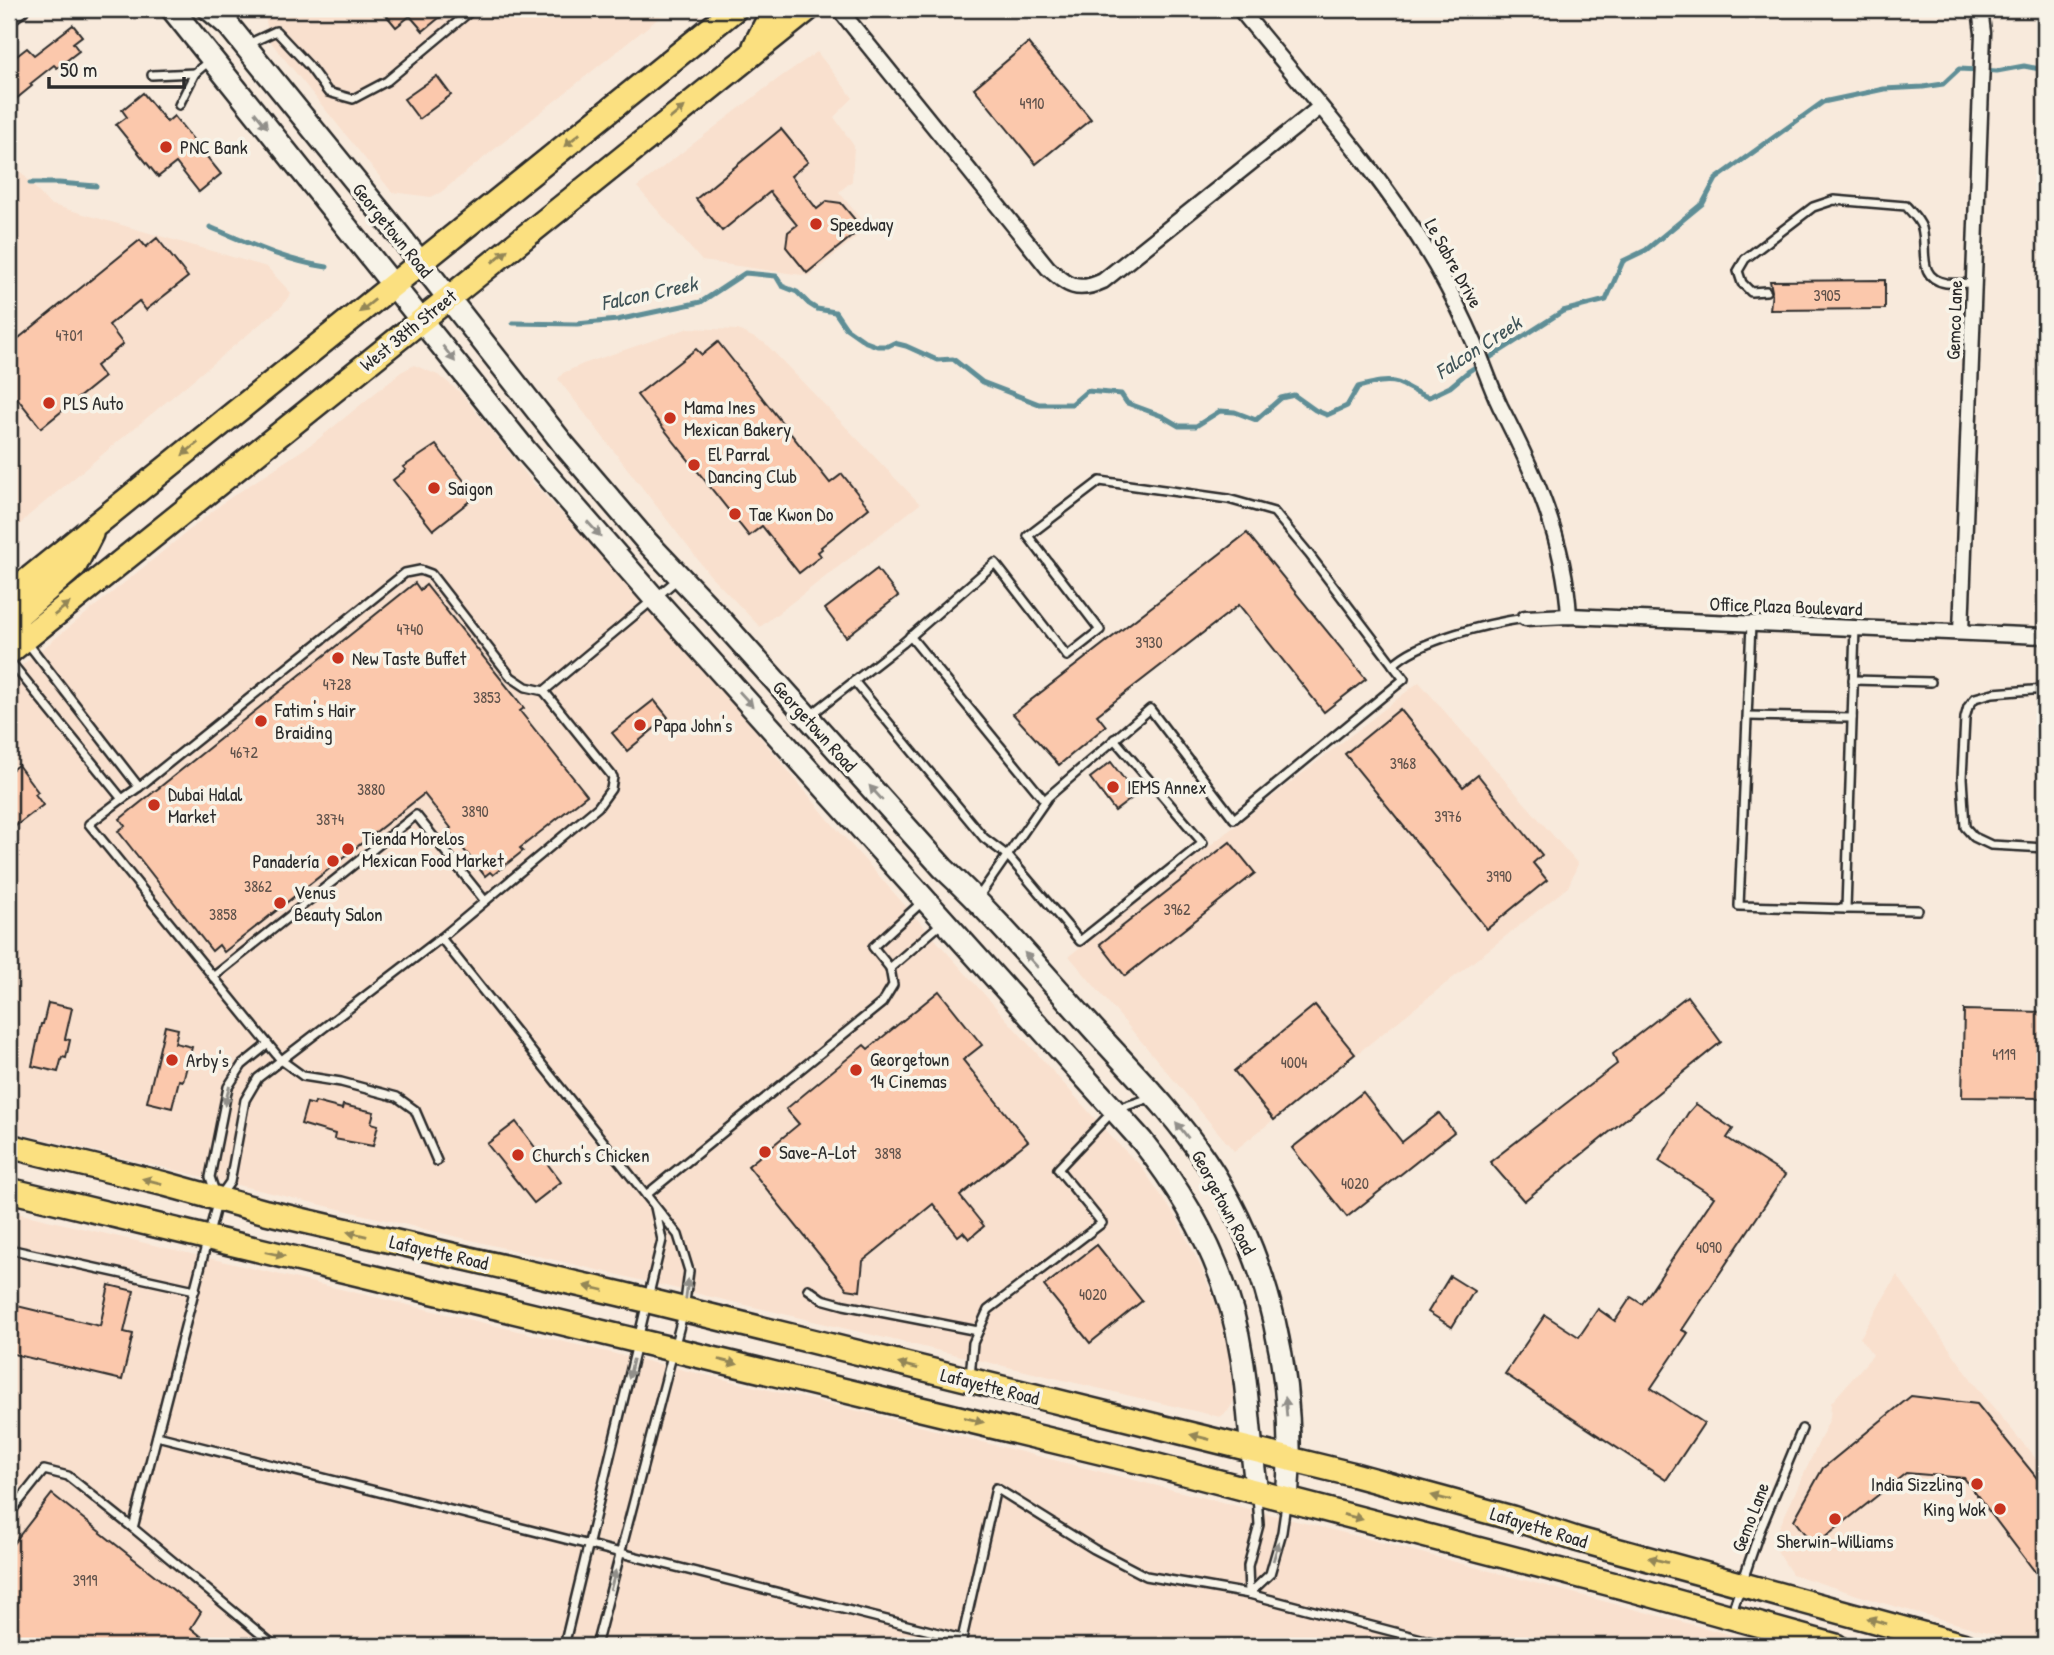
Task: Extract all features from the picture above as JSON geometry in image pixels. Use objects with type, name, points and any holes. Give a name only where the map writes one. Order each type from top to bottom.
[{"type":"main road","name":"Georgetown Road","points":[[172,9],[526,451],[654,598],[926,898],[1170,1177],[1199,1224],[1227,1294],[1240,1348],[1257,1492]]},
{"type":"main road","name":"Georgetown Road","points":[[209,9],[229,26],[421,263],[549,427],[680,578],[943,868],[976,899],[1157,1094],[1206,1161],[1246,1234],[1265,1288],[1281,1356],[1290,1459],[1287,1500]]},
{"type":"main road","points":[[9,595],[734,9]]},
{"type":"main road","points":[[751,55],[775,9]]},
{"type":"main road","name":"West 38th Street","points":[[14,650],[808,9]]},
{"type":"main road","points":[[14,650],[17,616],[75,565],[96,525]]},
{"type":"main road","name":"Lafayette Road","points":[[9,1146],[279,1216],[684,1310],[1290,1459],[1477,1508],[1576,1539],[1966,1646]]},
{"type":"main road","name":"Lafayette Road","points":[[9,1189],[1129,1458],[1836,1646]]},
{"type":"street","points":[[9,18],[21,9]]},
{"type":"street","points":[[839,9],[1048,268],[1062,281],[1075,288],[1089,288],[1103,281],[1319,108]]},
{"type":"street","name":"Le Sabre Drive","points":[[1240,9],[1366,163],[1410,224],[1449,288],[1499,403],[1526,455],[1549,517],[1565,581],[1569,616]]},
{"type":"street","name":"Gemco Lane","points":[[1961,632],[1983,41],[1980,9]]},
{"type":"street","name":"Office Plaza Boulevard","points":[[1525,618],[1569,616],[2045,636]]},
{"type":"lane","points":[[245,47],[276,31],[309,66],[328,92],[353,99],[387,80],[473,9]]},
{"type":"lane","points":[[179,104],[194,73],[212,58]]},
{"type":"lane","points":[[152,75],[194,73]]},
{"type":"lane","points":[[1766,291],[1751,292],[1742,282],[1738,271],[1745,259],[1812,207],[1834,200],[1906,206],[1917,217],[1922,228],[1925,268],[1932,278],[1945,283],[1975,283]]},
{"type":"lane","points":[[808,718],[995,563],[1067,656],[1100,630],[1028,536],[1100,481],[1228,499],[1274,512],[1404,679],[1234,818],[1150,709],[1045,801],[976,899]]},
{"type":"lane","points":[[133,1528],[218,1199],[230,1182],[245,1100],[258,1078],[281,1060],[441,938],[598,807],[611,789],[613,776],[544,691],[526,687],[511,677],[432,574],[420,570],[405,573],[139,787],[89,824],[281,1060],[303,1076],[341,1082],[397,1097],[415,1110],[437,1161]]},
{"type":"lane","points":[[544,691],[680,578]]},
{"type":"lane","points":[[1393,665],[1404,654],[1484,624],[1525,618]]},
{"type":"lane","points":[[1751,624],[1739,906],[1918,910]]},
{"type":"lane","points":[[1846,909],[1855,628]]},
{"type":"lane","points":[[910,636],[1045,801]]},
{"type":"lane","points":[[14,650],[139,787]]},
{"type":"lane","points":[[14,650],[122,799]]},
{"type":"lane","points":[[1853,680],[1931,682]]},
{"type":"lane","points":[[854,681],[984,838],[1008,856],[1080,941],[1203,843],[1114,739]]},
{"type":"lane","points":[[2045,689],[1993,692],[1975,698],[1968,707],[1965,718],[1962,778],[1965,827],[1975,837],[1991,845],[2045,848]]},
{"type":"lane","points":[[1748,716],[1852,718]]},
{"type":"lane","points":[[213,977],[416,815],[485,901]]},
{"type":"lane","points":[[646,1195],[882,1003],[893,985],[890,968],[873,947],[926,898]]},
{"type":"lane","points":[[890,968],[945,920]]},
{"type":"lane","points":[[441,938],[678,1234],[689,1271],[684,1310],[596,1646]]},
{"type":"lane","points":[[218,1199],[210,1177],[228,1087],[242,1065],[268,1044]]},
{"type":"lane","points":[[970,1381],[973,1343],[988,1310],[1101,1223],[1058,1169],[1114,1110],[1157,1094]]},
{"type":"lane","points":[[564,1646],[662,1240],[655,1207]]},
{"type":"lane","points":[[9,1250],[195,1290]]},
{"type":"lane","points":[[808,1289],[822,1299],[844,1305],[978,1331]]},
{"type":"lane","name":"Gemo Lane","points":[[1730,1617],[1759,1533],[1802,1429]]},
{"type":"lane","points":[[158,1436],[961,1643],[996,1488],[1094,1549],[1146,1576],[1249,1594],[1448,1646]]},
{"type":"lane","points":[[9,1514],[44,1470],[68,1475],[275,1646]]},
{"type":"lane","points":[[1249,1594],[1248,1566],[1259,1525],[1257,1492]]},
{"type":"lane","points":[[1249,1594],[1270,1574],[1282,1532],[1287,1500]]},
{"type":"shaded area","points":[[274,9],[670,9],[441,192],[431,197],[392,192],[270,41],[265,16]]},
{"type":"shaded area","points":[[817,52],[853,98],[834,117],[854,146],[852,181],[839,192],[868,228],[809,276],[702,261],[637,187]]},
{"type":"shaded area","points":[[16,166],[49,204],[267,267],[291,293],[282,306],[28,516],[9,536],[9,172]]},
{"type":"shaded area","points":[[689,328],[738,330],[765,343],[920,504],[760,627],[709,574],[558,379],[563,373],[583,364]]},
{"type":"shaded area","points":[[414,365],[440,376],[461,393],[534,484],[676,635],[829,820],[1114,1140],[1141,1166],[1177,1219],[1202,1269],[1219,1312],[1232,1364],[1235,1399],[1228,1411],[1220,1417],[9,1131],[9,676],[224,502],[316,441],[401,372]]},
{"type":"shaded area","points":[[1419,682],[1578,864],[1568,887],[1234,1151],[1069,956]]},
{"type":"shaded area","points":[[9,1211],[875,1415],[1372,1540],[1773,1646],[9,1646]]},
{"type":"shaded area","points":[[1897,1275],[1979,1390],[2045,1470],[2045,1646],[1876,1601],[1792,1574],[1772,1543],[1830,1418],[1831,1403],[1873,1355],[1860,1338]]},
{"type":"building","points":[[381,9],[450,9],[423,31],[410,16],[396,27]]},
{"type":"building","points":[[73,25],[82,36],[73,43],[79,51],[57,68],[54,65],[16,99],[9,90],[9,62],[27,48],[34,55]]},
{"type":"building","points":[[1028,43],[1091,119],[1036,164],[974,88]]},
{"type":"building","points":[[437,76],[451,95],[419,119],[404,99]]},
{"type":"building","name":"PNC Bank","points":[[143,93],[167,122],[174,116],[221,174],[199,192],[176,163],[158,177],[116,125],[127,117],[122,110]]},
{"type":"building","points":[[781,129],[808,162],[791,176],[817,209],[827,201],[841,203],[862,228],[807,273],[786,247],[788,232],[797,225],[770,192],[722,231],[696,199]]},
{"type":"building","points":[[157,238],[188,277],[146,310],[139,301],[109,325],[123,344],[96,366],[104,377],[41,428],[17,398],[9,405],[9,346],[140,240],[146,247]]},
{"type":"building","points":[[1885,280],[1885,309],[1770,310],[1770,281]]},
{"type":"building","points":[[718,342],[830,483],[842,474],[869,508],[821,547],[818,552],[821,556],[799,573],[762,526],[749,536],[637,395],[696,349],[702,355]]},
{"type":"building","name":"Saigon","points":[[436,445],[476,496],[433,530],[393,480],[406,470],[403,467]]},
{"type":"building","points":[[1247,533],[1366,679],[1324,712],[1239,605],[1097,715],[1106,726],[1059,765],[1013,714]]},
{"type":"building","points":[[877,569],[898,596],[846,637],[825,609]]},
{"type":"building","points":[[415,583],[420,590],[426,585],[524,708],[520,711],[587,795],[520,848],[523,851],[493,875],[490,872],[485,876],[448,830],[451,828],[424,794],[224,952],[219,945],[212,951],[118,831],[125,826],[120,819]]},
{"type":"building","name":"Papa John's","points":[[654,700],[668,717],[627,751],[612,733]]},
{"type":"building","points":[[1400,709],[1463,787],[1478,775],[1542,855],[1533,863],[1547,880],[1487,929],[1345,754]]},
{"type":"building","name":"IEMS Annex","points":[[1111,762],[1136,795],[1115,811],[1090,778]]},
{"type":"building","points":[[18,765],[38,792],[35,794],[43,805],[9,831],[9,772]]},
{"type":"building","points":[[1230,842],[1255,873],[1125,976],[1100,944]]},
{"type":"building","points":[[939,991],[982,1045],[963,1060],[1028,1141],[960,1196],[984,1226],[969,1239],[963,1232],[958,1236],[933,1204],[863,1261],[860,1291],[847,1289],[748,1166],[799,1124],[786,1109],[864,1045],[868,1049]]},
{"type":"building","points":[[1687,996],[1721,1042],[1524,1201],[1490,1162],[1617,1064],[1613,1054]]},
{"type":"building","points":[[48,1003],[72,1008],[65,1039],[70,1040],[66,1058],[62,1057],[58,1072],[32,1066]]},
{"type":"building","points":[[1315,1005],[1355,1054],[1274,1120],[1234,1071]]},
{"type":"building","points":[[1964,1010],[2045,1012],[2045,1098],[1962,1097]]},
{"type":"building","name":"Arby's","points":[[165,1026],[178,1029],[175,1043],[192,1047],[172,1108],[147,1102]]},
{"type":"building","points":[[1363,1092],[1402,1142],[1439,1113],[1454,1132],[1347,1217],[1292,1148]]},
{"type":"building","points":[[315,1102],[342,1109],[343,1105],[374,1112],[371,1123],[378,1125],[373,1146],[334,1139],[335,1134],[301,1124],[307,1103],[314,1105]]},
{"type":"building","points":[[1696,1104],[1733,1129],[1727,1138],[1785,1175],[1682,1330],[1688,1333],[1651,1388],[1704,1423],[1666,1480],[1505,1374],[1545,1315],[1579,1337],[1598,1309],[1615,1321],[1631,1297],[1642,1304],[1714,1197],[1659,1161]]},
{"type":"building","name":"Church's Chicken","points":[[516,1122],[561,1182],[534,1203],[487,1144]]},
{"type":"building","points":[[1097,1245],[1142,1301],[1090,1343],[1044,1286]]},
{"type":"building","points":[[1450,1276],[1474,1291],[1452,1327],[1428,1312]]},
{"type":"building","points":[[109,1285],[134,1291],[124,1332],[133,1334],[122,1380],[9,1353],[9,1304],[100,1326]]},
{"type":"building","points":[[1911,1396],[1977,1404],[2045,1488],[2045,1585],[1964,1478],[1906,1473],[1814,1546],[1794,1520],[1823,1468]]},
{"type":"building","points":[[52,1494],[201,1612],[191,1628],[213,1646],[9,1646],[9,1549]]},
{"type":"waterway","name":"Falcon Creek","points":[[513,323],[577,324],[617,320],[701,302],[745,273],[776,276],[782,286],[797,292],[817,309],[835,312],[846,328],[866,342],[877,346],[894,343],[937,360],[953,359],[982,382],[1039,404],[1072,404],[1087,391],[1121,394],[1127,403],[1162,416],[1179,426],[1196,426],[1220,411],[1235,412],[1256,420],[1281,398],[1294,395],[1327,415],[1347,406],[1358,387],[1378,382],[1398,383],[1429,397],[1450,387],[1469,371],[1563,311],[1606,300],[1623,261],[1646,250],[1703,203],[1716,179],[1823,102],[1884,89],[1943,84],[1959,69],[1997,71],[2024,66],[2045,70]]},
{"type":"waterway","name":"Falcon Creek","points":[[30,183],[96,186]]},
{"type":"waterway","name":"Falcon Creek","points":[[210,227],[282,256],[327,267]]},
{"type":"place","name":"PNC Bank","points":[[166,147]]},
{"type":"place","name":"Speedway","points":[[816,224]]},
{"type":"place","name":"PLS Auto","points":[[49,403]]},
{"type":"place","name":"Mama Ines Mexican Bakery","points":[[670,418]]},
{"type":"place","name":"El Parral Dancing Club","points":[[694,465]]},
{"type":"place","name":"Saigon","points":[[434,488]]},
{"type":"place","name":"Tae Kwon Do","points":[[735,514]]},
{"type":"place","name":"New Taste Buffet","points":[[338,658]]},
{"type":"place","name":"Fatim's Hair Braiding","points":[[261,721]]},
{"type":"place","name":"Papa John's","points":[[640,725]]},
{"type":"place","name":"IEMS Annex","points":[[1113,787]]},
{"type":"place","name":"Dubai Halal Market","points":[[154,805]]},
{"type":"place","name":"Tienda Morelos Mexican Food Market","points":[[348,849]]},
{"type":"place","name":"Panadería","points":[[333,861]]},
{"type":"place","name":"Venus Beauty Salon","points":[[280,903]]},
{"type":"place","name":"Arby's","points":[[172,1060]]},
{"type":"place","name":"Georgetown 14 Cinemas","points":[[856,1070]]},
{"type":"place","name":"Save-A-Lot","points":[[765,1152]]},
{"type":"place","name":"Church's Chicken","points":[[518,1155]]},
{"type":"place","name":"India Sizzling","points":[[1977,1484]]},
{"type":"place","name":"King Wok","points":[[2000,1509]]},
{"type":"place","name":"Sherwin-Williams","points":[[1835,1519]]}]
